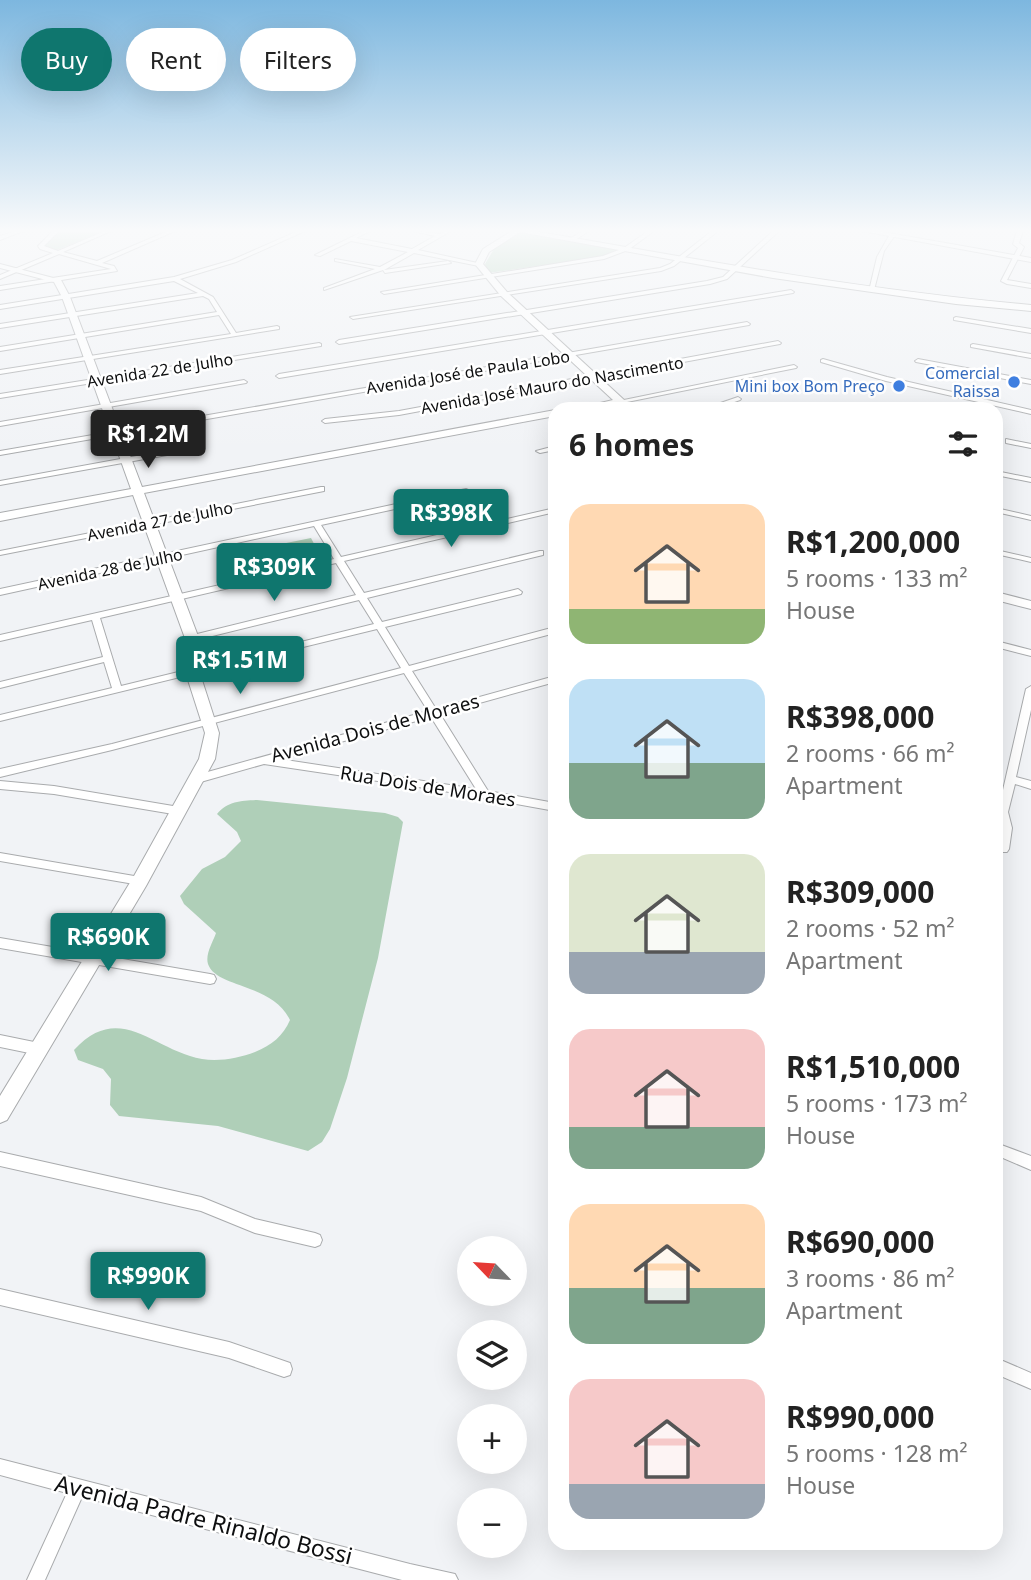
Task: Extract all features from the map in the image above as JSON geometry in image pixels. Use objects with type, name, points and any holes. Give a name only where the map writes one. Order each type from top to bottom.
[{"type":"street","points":[[0,1114],[140,881],[197,779],[207,759],[212,733],[196,686],[198,652],[68,305]]},
{"type":"street","points":[[0,326],[140,305]]},
{"type":"street","points":[[216,305],[234,334]]},
{"type":"street","points":[[354,317],[434,305]]},
{"type":"street","points":[[517,305],[622,402]]},
{"type":"street","points":[[340,342],[571,305]]},
{"type":"street","points":[[279,376],[715,305]]},
{"type":"street","points":[[1002,305],[1031,308]]},
{"type":"street","points":[[0,349],[221,313]]},
{"type":"street","points":[[956,319],[1031,331]]},
{"type":"street","name":"Avenida José de Paula Lobo","points":[[0,453],[747,324]]},
{"type":"street","points":[[0,372],[277,328]]},
{"type":"street","name":"Avenida José Mauro do Nascimento","points":[[325,421],[399,413],[778,343]]},
{"type":"street","name":"Avenida 22 de Julho","points":[[0,396],[319,345]]},
{"type":"street","points":[[973,346],[1031,356]]},
{"type":"street","points":[[823,361],[886,379],[987,402]]},
{"type":"street","points":[[918,361],[1031,383]]},
{"type":"street","points":[[639,402],[794,367]]},
{"type":"street","points":[[0,424],[244,382]]},
{"type":"street","points":[[728,402],[738,399]]},
{"type":"street","points":[[1003,406],[1031,412]]},
{"type":"street","points":[[0,517],[548,414]]},
{"type":"street","points":[[1009,441],[1031,446]]},
{"type":"street","points":[[540,451],[548,449]]},
{"type":"street","points":[[0,484],[164,453]]},
{"type":"street","points":[[1003,474],[1031,480]]},
{"type":"street","name":"Avenida 27 de Julho","points":[[0,553],[321,489]]},
{"type":"street","name":"Avenida 28 de Julho","points":[[0,592],[466,491]]},
{"type":"street","points":[[0,638],[548,512]]},
{"type":"street","points":[[1003,512],[1031,518]]},
{"type":"street","points":[[317,525],[484,794]]},
{"type":"street","points":[[192,638],[540,553]]},
{"type":"street","points":[[1003,554],[1031,560]]},
{"type":"street","points":[[0,718],[518,592]]},
{"type":"street","points":[[1003,598],[1031,605]]},
{"type":"street","points":[[95,616],[117,688]]},
{"type":"street","points":[[0,773],[112,747],[209,719],[548,632]]},
{"type":"street","points":[[1003,646],[1031,653]]},
{"type":"street","points":[[0,685],[109,657]]},
{"type":"street","name":"Avenida Dois de Moraes","points":[[197,779],[548,681]]},
{"type":"street","points":[[1003,801],[1011,779],[1031,689]]},
{"type":"street","name":"Rua Dois de Moraes","points":[[260,760],[548,806]]},
{"type":"street","points":[[1011,779],[1031,785]]},
{"type":"street","points":[[0,785],[54,790],[179,811]]},
{"type":"street","points":[[1003,820],[1007,828],[1003,849]]},
{"type":"street","points":[[0,857],[140,881]]},
{"type":"street","points":[[0,943],[210,979]]},
{"type":"street","points":[[0,1041],[39,1049]]},
{"type":"street","points":[[1003,1152],[1031,1163]]},
{"type":"street","points":[[0,1159],[207,1206],[255,1226],[315,1240]]},
{"type":"street","points":[[0,1297],[229,1350],[284,1369]]},
{"type":"street","points":[[1003,1369],[1031,1381]]},
{"type":"street","name":"Avenida Padre Rinaldo Bossi","points":[[0,1466],[410,1573],[449,1580]]},
{"type":"street","points":[[36,1580],[78,1487]]},
{"type":"green space","points":[[311,538],[321,557],[259,571],[251,550]]},
{"type":"green space","points":[[257,800],[385,813],[398,817],[403,822],[378,958],[347,1078],[330,1129],[322,1142],[308,1151],[218,1126],[119,1116],[110,1105],[111,1079],[103,1069],[78,1060],[74,1050],[91,1036],[107,1029],[122,1029],[185,1054],[202,1059],[222,1060],[261,1049],[284,1031],[290,1020],[282,1008],[258,992],[213,972],[208,964],[208,956],[216,933],[184,904],[180,896],[202,869],[225,857],[241,841],[237,832],[217,814],[230,804]]},
{"type":"place","name":"Comercial Raissa","points":[[1014,382]]},
{"type":"place","name":"Mini box Bom Preço","points":[[899,386]]}]
